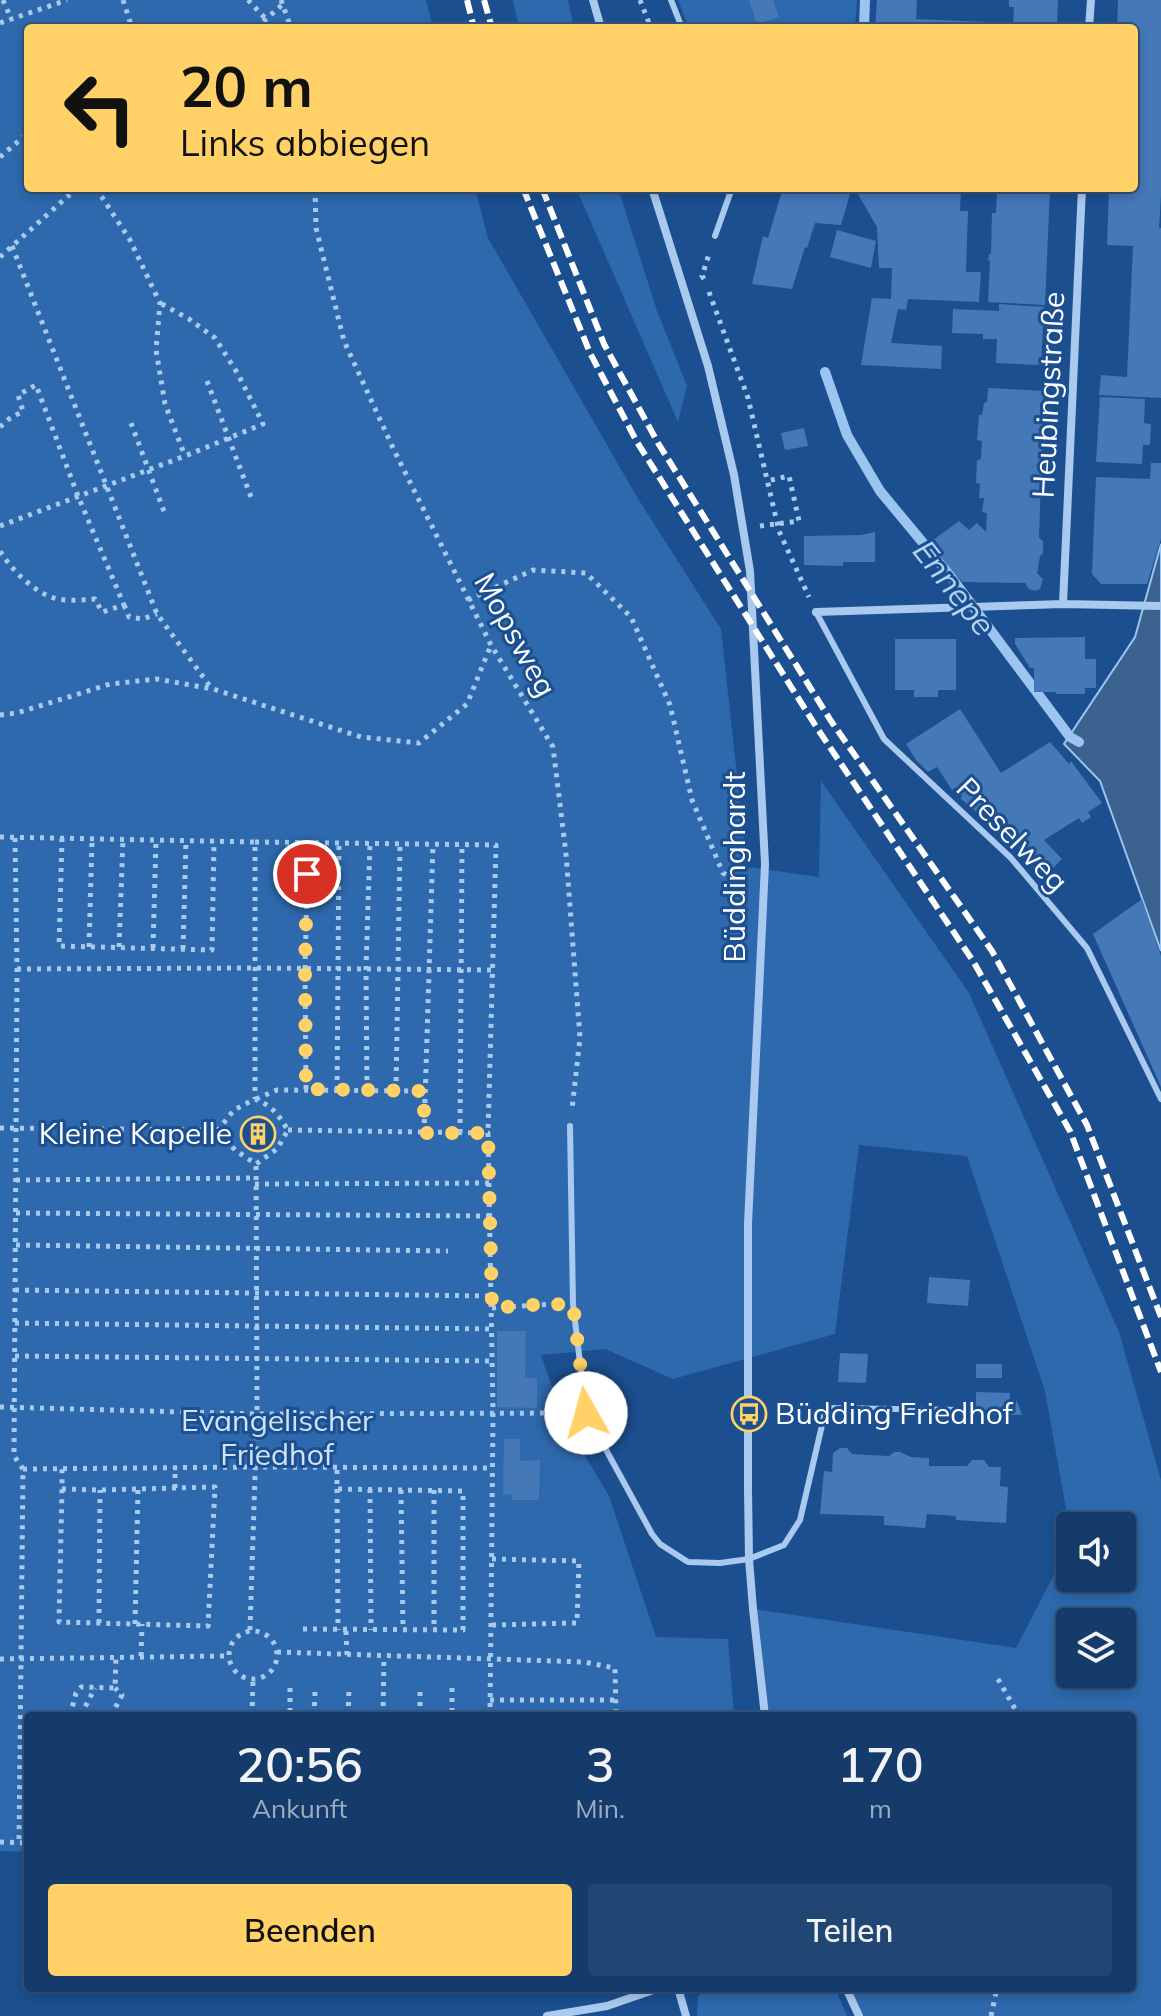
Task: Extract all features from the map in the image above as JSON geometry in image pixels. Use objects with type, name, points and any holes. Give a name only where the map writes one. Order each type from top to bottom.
[{"type":"street","points":[[593,0],[600,24]]},
{"type":"street","points":[[1089,24],[1091,0]]},
{"type":"street","name":"Büddinghardt","points":[[653,192],[708,366],[734,475],[750,571],[765,864],[748,1224],[749,1559],[765,1712]]},
{"type":"street","name":"Heubingstraße","points":[[1063,604],[1082,192]]},
{"type":"street","points":[[816,612],[1063,604],[1161,606]]},
{"type":"street","points":[[547,2016],[607,2006],[647,1992]]},
{"type":"street","points":[[679,1992],[686,2016]]},
{"type":"street","points":[[848,1992],[859,2016]]},
{"type":"lane","points":[[671,0],[680,24]]},
{"type":"lane","points":[[715,236],[731,192]]},
{"type":"lane","name":"Preselweg","points":[[816,612],[884,739],[1011,858],[1087,948],[1161,1099]]},
{"type":"lane","points":[[570,1126],[573,1304],[586,1413],[638,1510],[660,1544],[688,1562],[720,1563],[749,1559],[784,1545],[800,1520],[826,1408],[960,1410]]},
{"type":"path","points":[[3,0],[11,19]]},
{"type":"path","points":[[0,23],[67,0]]},
{"type":"path","points":[[123,0],[131,24]]},
{"type":"path","points":[[248,0],[266,19]]},
{"type":"path","points":[[640,0],[649,24]]},
{"type":"path","points":[[260,24],[282,2],[290,24]]},
{"type":"path","points":[[0,157],[24,136]]},
{"type":"path","points":[[0,257],[73,192]]},
{"type":"path","points":[[99,192],[130,240],[160,303],[156,350],[158,363],[165,404],[185,456]]},
{"type":"path","name":"Mopsweg","points":[[315,192],[316,228],[344,341],[394,450],[491,645],[553,747],[566,854],[580,1038],[570,1126]]},
{"type":"path","points":[[715,236],[702,276],[748,398],[779,531],[816,612]]},
{"type":"path","points":[[12,246],[157,614],[213,689]]},
{"type":"path","points":[[0,526],[263,424],[238,374],[215,338],[160,303]]},
{"type":"path","points":[[207,381],[251,497]]},
{"type":"path","points":[[0,427],[23,411],[18,395],[36,385],[129,617],[142,619],[157,614]]},
{"type":"path","points":[[131,423],[165,514]]},
{"type":"path","points":[[743,528],[799,521],[789,476],[767,481]]},
{"type":"path","points":[[0,551],[17,572],[51,597],[95,599],[102,612],[124,605]]},
{"type":"path","points":[[468,600],[533,570],[586,573],[631,617],[670,705],[692,800],[723,873],[763,896]]},
{"type":"path","points":[[0,715],[17,713],[110,684],[157,679],[213,689],[361,737],[419,743],[467,704],[491,645]]},
{"type":"path","points":[[0,837],[496,845],[488,1133],[493,1413],[490,1712]]},
{"type":"path","points":[[15,838],[14,1456],[23,1469],[19,1842]]},
{"type":"path","points":[[62,838],[59,946],[212,950],[214,841]]},
{"type":"path","points":[[119,947],[123,839]]},
{"type":"path","points":[[89,947],[92,840]]},
{"type":"path","points":[[153,948],[156,840]]},
{"type":"path","points":[[183,949],[186,841]]},
{"type":"path","points":[[255,842],[255,1099]]},
{"type":"path","points":[[306,1089],[308,843]]},
{"type":"path","points":[[337,1090],[339,843]]},
{"type":"path","points":[[367,1090],[366,969],[370,843]]},
{"type":"path","points":[[396,1091],[400,844]]},
{"type":"path","points":[[424,1133],[433,844]]},
{"type":"path","points":[[460,1133],[462,845]]},
{"type":"path","points":[[17,969],[493,971]]},
{"type":"path","points":[[218,1130],[234,1110],[277,1090],[424,1091]]},
{"type":"path","points":[[255,1099],[268,1104],[288,1130]]},
{"type":"path","points":[[0,1128],[218,1130],[235,1150],[256,1164]]},
{"type":"path","points":[[288,1130],[488,1133]]},
{"type":"path","points":[[256,1164],[277,1149],[288,1130]]},
{"type":"path","points":[[250,1630],[257,1414],[256,1164]]},
{"type":"path","points":[[16,1180],[489,1183]]},
{"type":"path","points":[[16,1213],[490,1216]]},
{"type":"path","points":[[16,1245],[448,1251]]},
{"type":"path","points":[[15,1290],[492,1296]]},
{"type":"path","points":[[492,1308],[573,1304]]},
{"type":"path","points":[[15,1323],[492,1329]]},
{"type":"path","points":[[15,1356],[492,1361]]},
{"type":"path","points":[[0,1407],[257,1414],[586,1413]]},
{"type":"path","points":[[175,1467],[175,1488]]},
{"type":"path","points":[[337,1467],[338,1630]]},
{"type":"path","points":[[23,1469],[491,1468]]},
{"type":"path","points":[[62,1469],[59,1622],[208,1626],[215,1487],[62,1489]]},
{"type":"path","points":[[138,1488],[141,1656]]},
{"type":"path","points":[[303,1629],[463,1630],[463,1491],[337,1489]]},
{"type":"path","points":[[370,1489],[371,1630]]},
{"type":"path","points":[[99,1623],[100,1490]]},
{"type":"path","points":[[401,1490],[403,1630]]},
{"type":"path","points":[[434,1490],[434,1630]]},
{"type":"path","points":[[491,1559],[579,1561],[577,1623],[492,1625]]},
{"type":"path","points":[[250,1630],[263,1632],[273,1640],[277,1652],[275,1665],[266,1675],[253,1679],[241,1676],[232,1668],[228,1656],[230,1644],[238,1635],[250,1630]]},
{"type":"path","points":[[346,1631],[347,1655]]},
{"type":"path","points":[[277,1652],[584,1662],[615,1668],[616,1712]]},
{"type":"path","points":[[0,1659],[228,1656]]},
{"type":"path","points":[[383,1712],[384,1656]]},
{"type":"path","points":[[115,1688],[116,1657]]},
{"type":"path","points":[[252,1712],[253,1679]]},
{"type":"path","points":[[998,1679],[1017,1712]]},
{"type":"path","points":[[71,1712],[76,1693],[81,1687],[115,1688],[122,1695],[113,1712]]},
{"type":"path","points":[[84,1712],[96,1688]]},
{"type":"path","points":[[290,1688],[290,1712]]},
{"type":"path","points":[[452,1688],[452,1712]]},
{"type":"path","points":[[348,1712],[349,1689]]},
{"type":"path","points":[[420,1691],[420,1712]]},
{"type":"path","points":[[314,1712],[315,1692]]},
{"type":"path","points":[[490,1700],[617,1700]]},
{"type":"path","points":[[0,1842],[24,1843]]},
{"type":"path","points":[[991,2016],[996,1992]]},
{"type":"green space","name":"Evangelischer Friedhof","points":[[0,0],[426,0],[432,24],[24,24],[24,192],[476,192],[488,238],[637,497],[721,629],[747,867],[819,877],[821,781],[969,993],[1119,1332],[1161,1480],[1161,2016],[859,2016],[848,1992],[1136,1992],[1136,1712],[765,1712],[753,1609],[1016,1648],[1056,1571],[1056,1592],[1136,1592],[1136,1512],[1067,1512],[1045,1391],[967,1156],[859,1145],[835,1334],[673,1379],[605,1349],[541,1355],[563,1419],[609,1496],[656,1637],[728,1639],[734,1712],[24,1712],[24,1852],[0,1851]]},
{"type":"green space","points":[[513,0],[568,0],[573,24],[518,24]]},
{"type":"green space","points":[[678,0],[857,0],[855,24],[687,24]]},
{"type":"green space","points":[[578,192],[619,192],[656,308],[687,386],[678,422]]},
{"type":"green space","points":[[703,1992],[837,1992],[847,2016],[697,2016],[698,1996]]},
{"type":"shaded area","points":[[1161,544],[1161,951],[1100,781],[1064,744],[1135,637]]},
{"type":"building","points":[[749,0],[773,0],[779,17],[757,24]]},
{"type":"building","points":[[877,0],[917,0],[916,19],[988,22],[988,24],[875,24]]},
{"type":"building","points":[[1009,0],[1058,0],[1057,24],[1013,24],[1014,7],[1009,7]]},
{"type":"building","points":[[1118,0],[1161,0],[1161,398],[1099,395],[1101,375],[1127,377],[1133,246],[1107,245],[1109,192],[1138,192],[1138,24],[1117,24]]},
{"type":"building","points":[[782,192],[850,194],[841,225],[815,223],[792,289],[752,284],[763,236],[768,238]]},
{"type":"building","points":[[858,192],[961,192],[960,211],[968,211],[966,272],[981,272],[979,302],[908,299],[906,310],[898,309],[891,343],[942,346],[941,369],[861,365],[872,298],[891,299],[892,268],[879,268],[877,227]]},
{"type":"building","points":[[997,192],[1050,192],[1045,305],[988,302],[992,213],[996,213]]},
{"type":"building","points":[[837,230],[876,241],[871,268],[830,257]]},
{"type":"building","points":[[999,304],[1044,307],[1041,365],[996,363],[997,339],[983,339],[983,334],[952,333],[953,309],[999,311]]},
{"type":"building","points":[[988,388],[1044,391],[1039,538],[1043,541],[1043,553],[1037,573],[1043,579],[1040,589],[1036,591],[1029,589],[1025,583],[962,582],[929,543],[959,521],[969,530],[977,523],[986,532],[987,513],[982,512],[984,498],[979,498],[980,484],[976,483],[982,441],[977,440],[979,415],[982,415],[984,403],[987,402]]},
{"type":"building","points":[[1100,397],[1145,399],[1144,423],[1151,424],[1150,445],[1143,445],[1142,464],[1096,462]]},
{"type":"building","points":[[804,428],[808,446],[785,450],[781,433]]},
{"type":"building","points":[[1151,463],[1161,463],[1161,539],[1147,584],[1101,584],[1092,574],[1096,477],[1150,479]]},
{"type":"building","points":[[875,532],[875,562],[843,562],[843,566],[804,565],[804,536]]},
{"type":"building","points":[[1085,637],[1085,659],[1096,659],[1096,688],[1085,688],[1085,694],[1034,692],[1034,668],[1030,668],[1015,644],[1015,638]]},
{"type":"building","points":[[895,639],[956,639],[956,690],[938,690],[938,697],[914,697],[914,690],[895,690]]},
{"type":"building","points":[[960,709],[1001,773],[1050,742],[1069,764],[1071,761],[1102,803],[1088,812],[1091,817],[1082,823],[1079,818],[1044,840],[1062,859],[1047,874],[983,810],[978,813],[960,798],[956,787],[952,790],[937,767],[928,772],[906,744]]},
{"type":"building","points":[[1142,899],[1161,956],[1161,1087],[1093,934]]},
{"type":"building","name":"Kleine Kapelle","points":[[257,1116],[273,1125],[272,1142],[258,1151],[243,1142],[244,1125]]},
{"type":"building","points":[[929,1277],[970,1280],[968,1306],[927,1303]]},
{"type":"building","points":[[497,1331],[526,1331],[525,1378],[537,1378],[537,1408],[497,1407]]},
{"type":"building","points":[[840,1353],[868,1354],[866,1383],[838,1382]]},
{"type":"building","points":[[976,1364],[1002,1364],[1002,1378],[976,1378]]},
{"type":"building","points":[[976,1392],[1010,1393],[1010,1401],[1017,1401],[1022,1415],[976,1414]]},
{"type":"building","points":[[504,1439],[520,1439],[520,1461],[540,1460],[539,1500],[512,1500],[512,1495],[503,1494]]},
{"type":"building","points":[[847,1448],[852,1454],[889,1456],[900,1452],[911,1457],[929,1458],[929,1466],[967,1466],[972,1460],[984,1460],[989,1467],[1001,1467],[1000,1486],[1008,1487],[1006,1523],[956,1520],[956,1516],[927,1514],[925,1528],[884,1525],[884,1516],[820,1514],[824,1471],[832,1472],[833,1453]]},
{"type":"waterway","name":"Ennepe","points":[[864,24],[865,0]]},
{"type":"waterway","name":"Ennepe","points":[[825,372],[847,435],[880,491],[948,573],[1070,737],[1079,742]]},
{"type":"railway","points":[[467,0],[473,24]]},
{"type":"railway","points":[[484,0],[491,24]]},
{"type":"railway","points":[[525,192],[590,353],[637,442],[817,728],[973,961],[1070,1131],[1161,1372]]},
{"type":"railway","points":[[544,192],[604,344],[658,443],[831,721],[992,951],[1087,1125],[1161,1317]]},
{"type":"place","name":"Kleine Kapelle","points":[[258,1134]]},
{"type":"place","name":"Büdding Friedhof","points":[[749,1414]]},
{"type":"route","points":[[307,874],[306,1089],[424,1091],[424,1133],[488,1133],[492,1308],[573,1304],[586,1413]]}]
